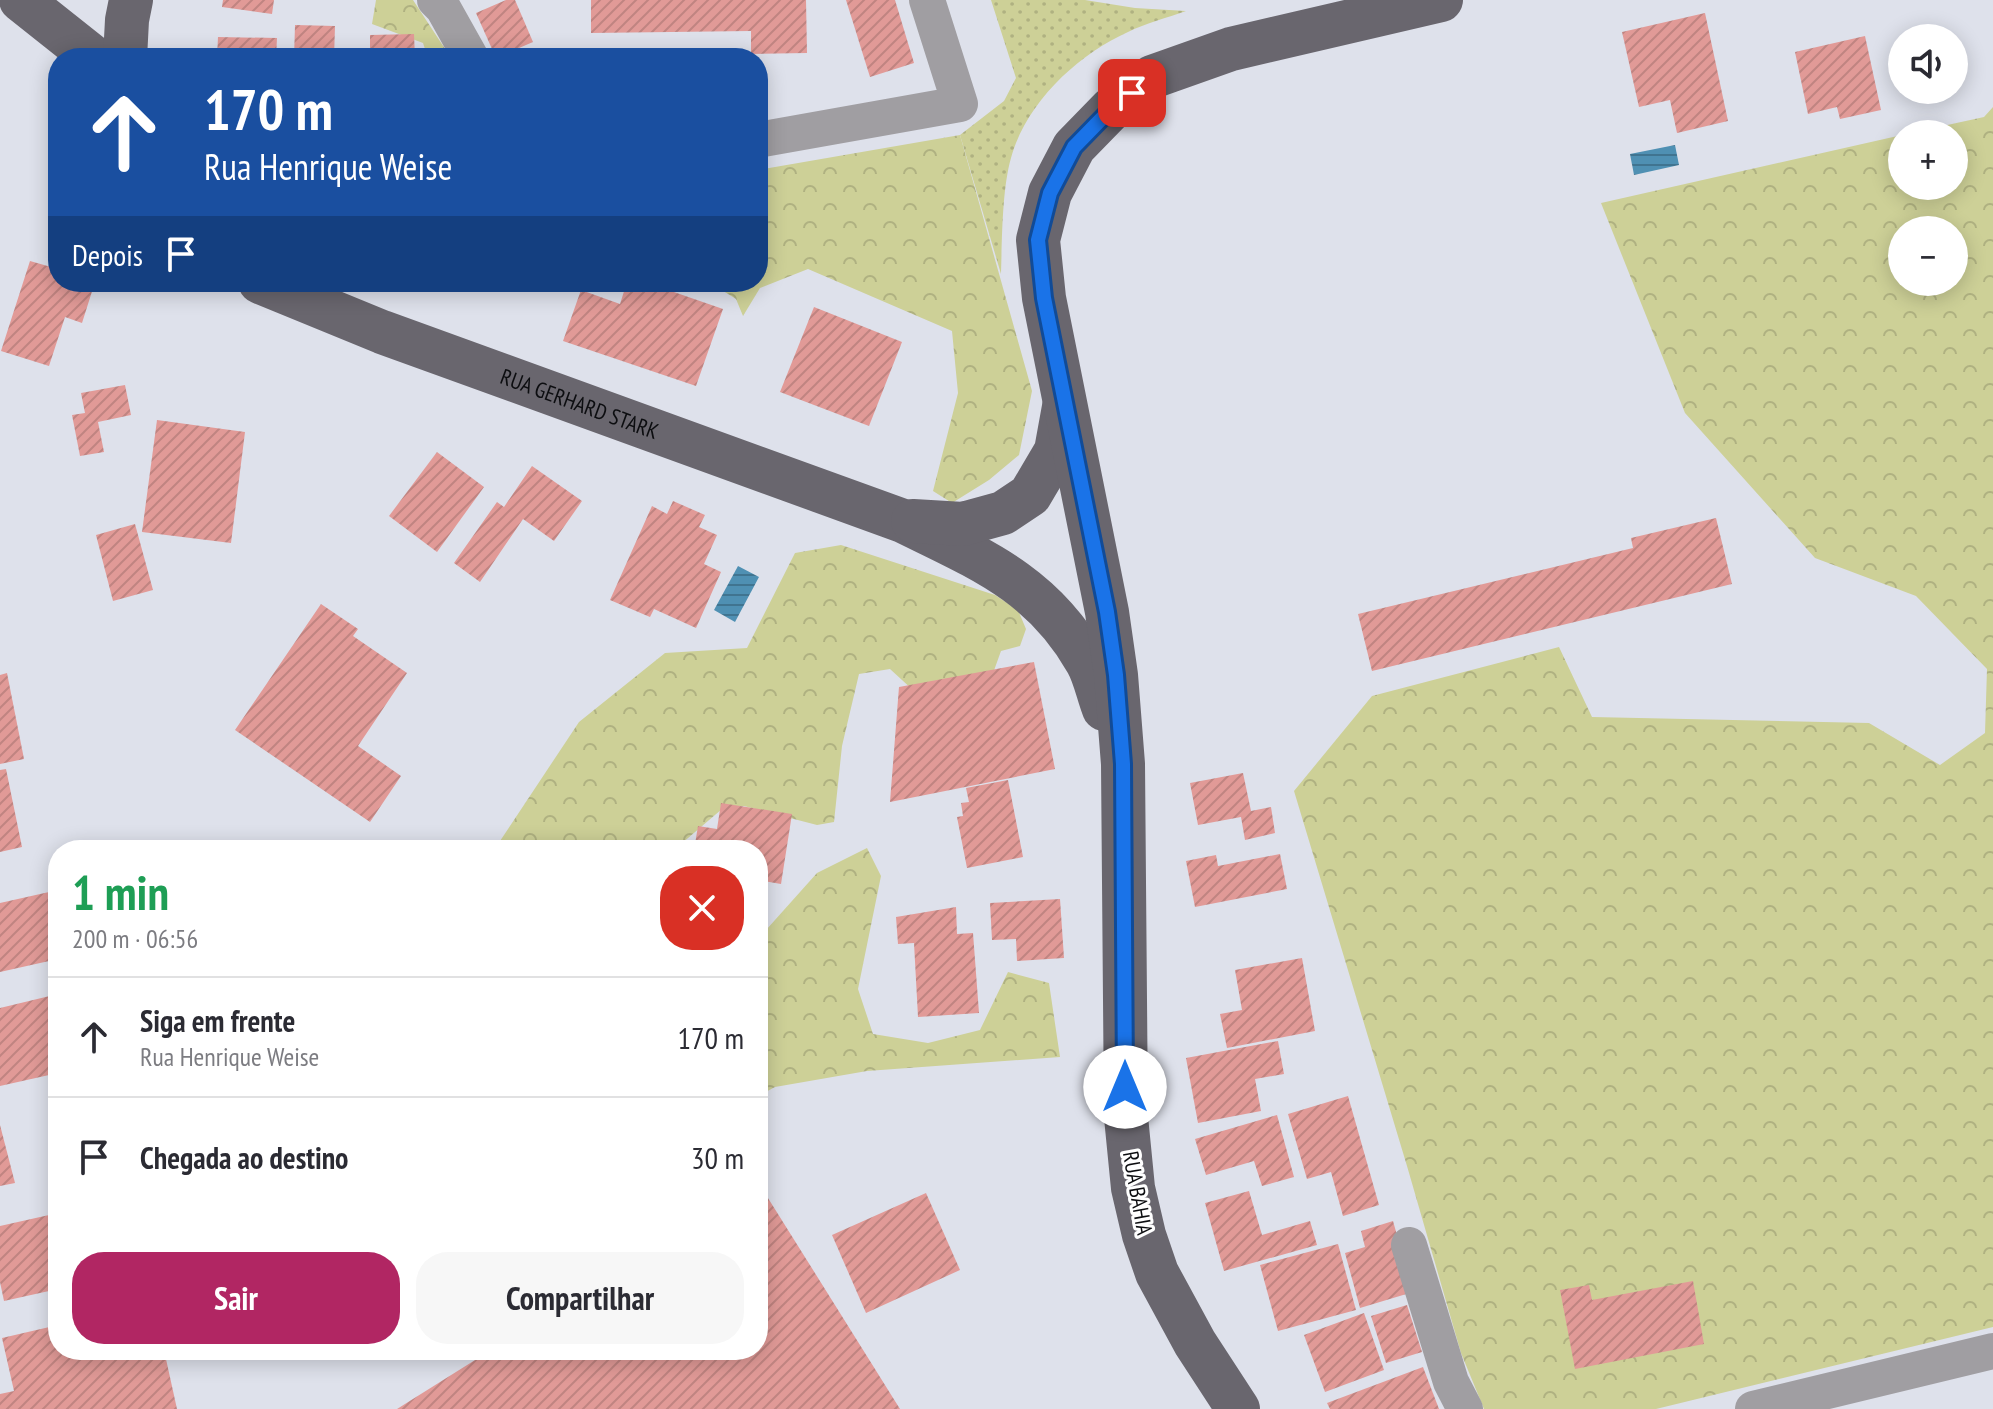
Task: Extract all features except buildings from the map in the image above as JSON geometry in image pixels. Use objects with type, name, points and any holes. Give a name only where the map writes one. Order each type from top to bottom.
[{"type":"main road","points":[[21,0],[81,48]]},
{"type":"main road","points":[[126,48],[131,0]]},
{"type":"main road","name":"RUA BAHIA","points":[[1238,1409],[1195,1343],[1157,1273],[1133,1188],[1126,1117],[1123,764],[1116,675],[1107,612],[1044,298],[1038,240],[1050,193],[1074,147],[1111,109],[1152,77],[1231,49],[1441,0]]},
{"type":"main road","name":"RUA GERHARD STARK","points":[[284,292],[382,332],[903,521],[979,559],[1024,586],[1060,621],[1088,665],[1123,764]]},
{"type":"main road","name":"RUA GERHARD STARK","points":[[903,521],[963,524],[1003,513],[1030,495],[1056,451],[1066,399]]},
{"type":"street","points":[[435,0],[443,8],[465,48]]},
{"type":"street","points":[[768,138],[960,104],[927,0]]},
{"type":"street","points":[[1409,1245],[1451,1382],[1465,1409]]},
{"type":"street","points":[[1753,1409],[1993,1351]]},
{"type":"green space","points":[[376,0],[413,0],[444,48],[425,48],[423,43],[372,24]]},
{"type":"green space","points":[[991,0],[1085,0],[1135,8],[1186,11],[1142,26],[1090,54],[1056,83],[1028,118],[1008,171],[1001,274],[960,135],[1004,101],[1016,78]]},
{"type":"green space","points":[[1993,107],[1993,1327],[1656,1409],[1484,1409],[1461,1353],[1294,791],[1372,696],[1559,647],[1592,717],[1869,723],[1940,765],[1985,733],[1987,669],[1916,596],[1815,558],[1685,413],[1601,203],[1888,138],[1888,200],[1968,200],[1968,120],[1984,117]]},
{"type":"green space","points":[[960,135],[1032,391],[1019,455],[989,480],[952,503],[933,491],[958,393],[952,331],[808,269],[768,285],[768,168]]},
{"type":"green space","points":[[725,292],[758,292],[743,316],[736,299]]},
{"type":"green space","points":[[841,545],[995,595],[1018,610],[1026,629],[1020,646],[1001,651],[992,676],[914,691],[890,669],[859,674],[842,746],[834,822],[817,825],[744,806],[722,809],[686,840],[501,840],[579,722],[665,653],[747,648],[795,553]]},
{"type":"green space","points":[[867,848],[881,876],[858,989],[873,1034],[928,1043],[980,1030],[1008,972],[1049,983],[1060,1057],[867,1071],[768,1091],[768,928],[817,873]]},
{"type":"water","points":[[1675,145],[1679,165],[1634,175],[1630,154]]},
{"type":"water","points":[[738,566],[759,577],[735,622],[714,610]]},
{"type":"route","points":[[1125,1087],[1123,764],[1116,675],[1107,612],[1044,298],[1038,240],[1050,193],[1074,147],[1111,109],[1132,93]]}]
